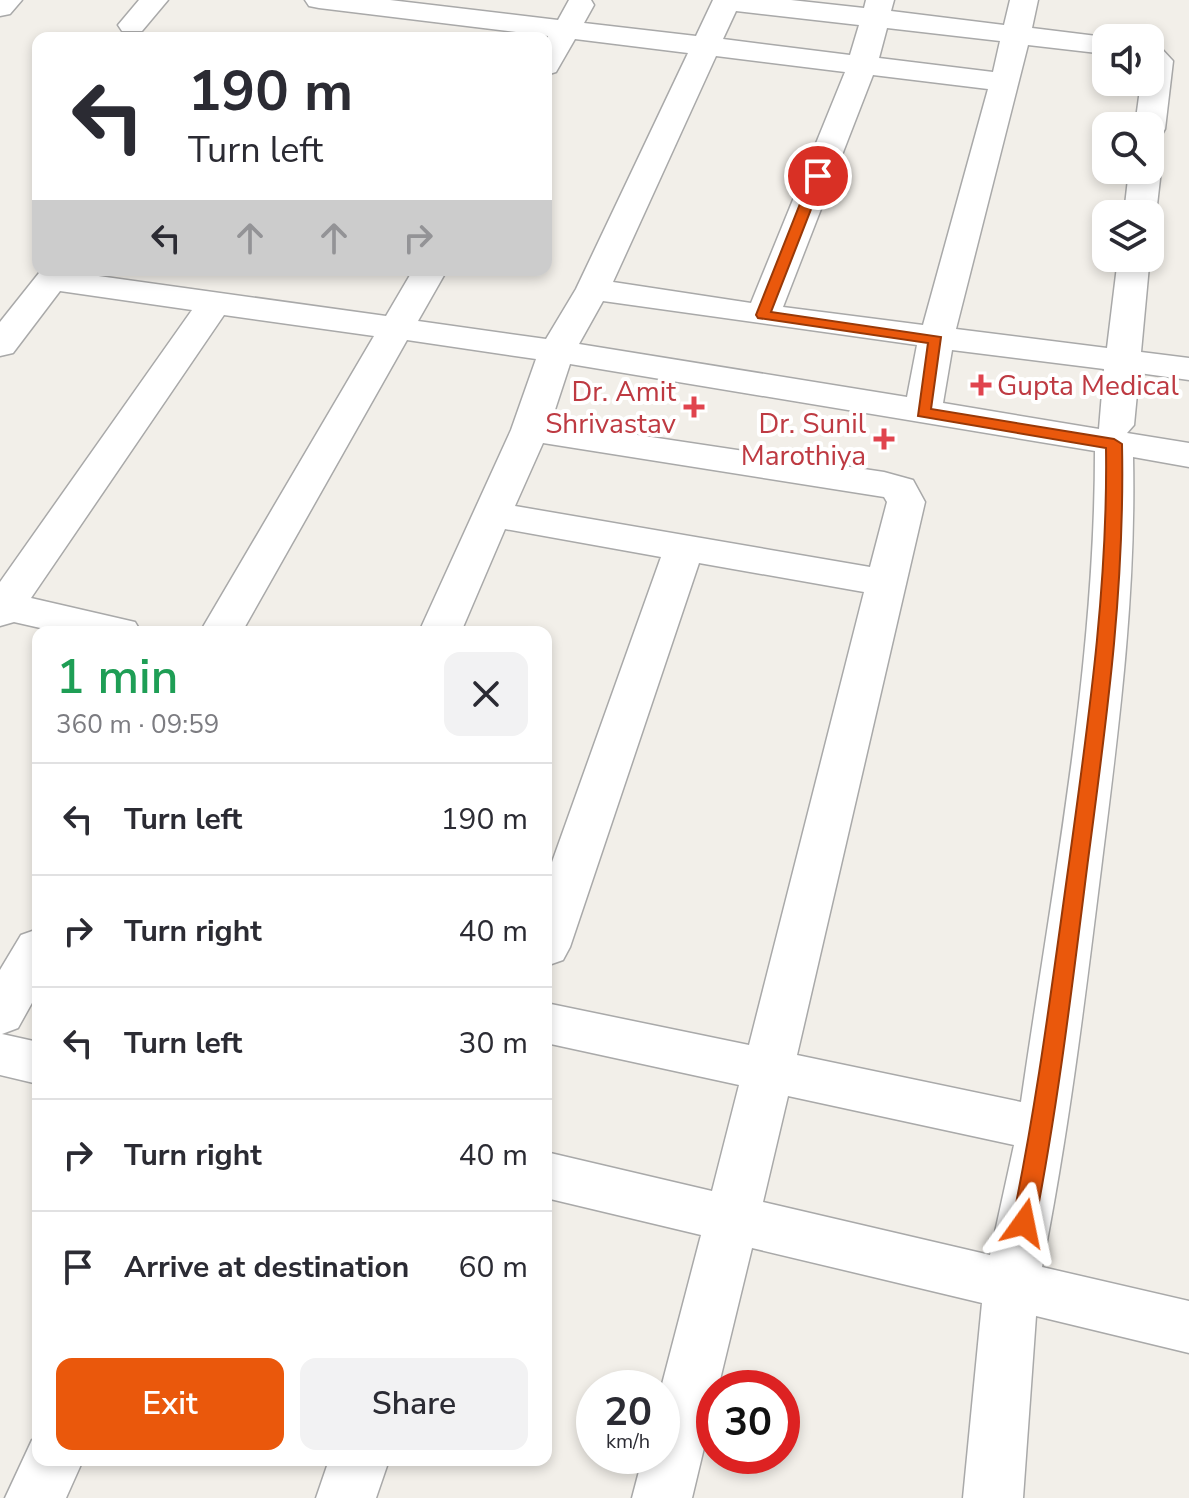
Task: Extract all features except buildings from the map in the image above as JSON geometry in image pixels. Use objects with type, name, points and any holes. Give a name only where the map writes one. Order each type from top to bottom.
[{"type":"street","points":[[0,8],[8,0]]},
{"type":"street","points":[[132,25],[154,0]]},
{"type":"street","points":[[319,0],[436,7],[567,29],[1005,82]]},
{"type":"street","points":[[552,55],[583,0]]},
{"type":"street","points":[[443,626],[530,430],[560,347],[593,289],[727,0],[878,9],[1016,34],[1092,43]]},
{"type":"street","points":[[925,404],[936,340],[1024,0]]},
{"type":"street","points":[[763,315],[862,65],[878,9]]},
{"type":"street","points":[[993,1498],[1011,1285],[1043,1129],[1109,637],[1115,532],[1115,434],[1133,272]]},
{"type":"street","points":[[0,345],[59,276]]},
{"type":"street","points":[[77,276],[214,304],[399,324]]},
{"type":"street","points":[[82,276],[1115,434],[1189,455]]},
{"type":"street","points":[[224,626],[427,276]]},
{"type":"street","points":[[593,289],[936,340],[1189,369]]},
{"type":"street","points":[[91,626],[1,607],[214,304]]},
{"type":"street","points":[[530,430],[884,484],[899,489],[906,502],[662,1498]]},
{"type":"street","points":[[1115,434],[1189,435]]},
{"type":"street","points":[[494,515],[887,583]]},
{"type":"street","points":[[552,930],[684,548]]},
{"type":"street","points":[[0,1014],[32,958]]},
{"type":"street","points":[[552,1024],[769,1068],[1043,1129]]},
{"type":"street","points":[[0,1054],[32,1062]]},
{"type":"street","points":[[552,1176],[1189,1327]]},
{"type":"street","points":[[35,1498],[50,1466]]},
{"type":"street","points":[[346,1498],[357,1466]]},
{"type":"place","name":"Gupta Medical","points":[[981,385]]},
{"type":"place","name":"Dr. Amit Shrivastav","points":[[694,407]]},
{"type":"place","name":"Dr. Sunil Marothiya","points":[[884,439]]},
{"type":"route","points":[[818,176],[763,315],[936,340],[923,412],[1114,444],[1115,532],[1109,637],[1043,1129],[1024,1223]]}]
